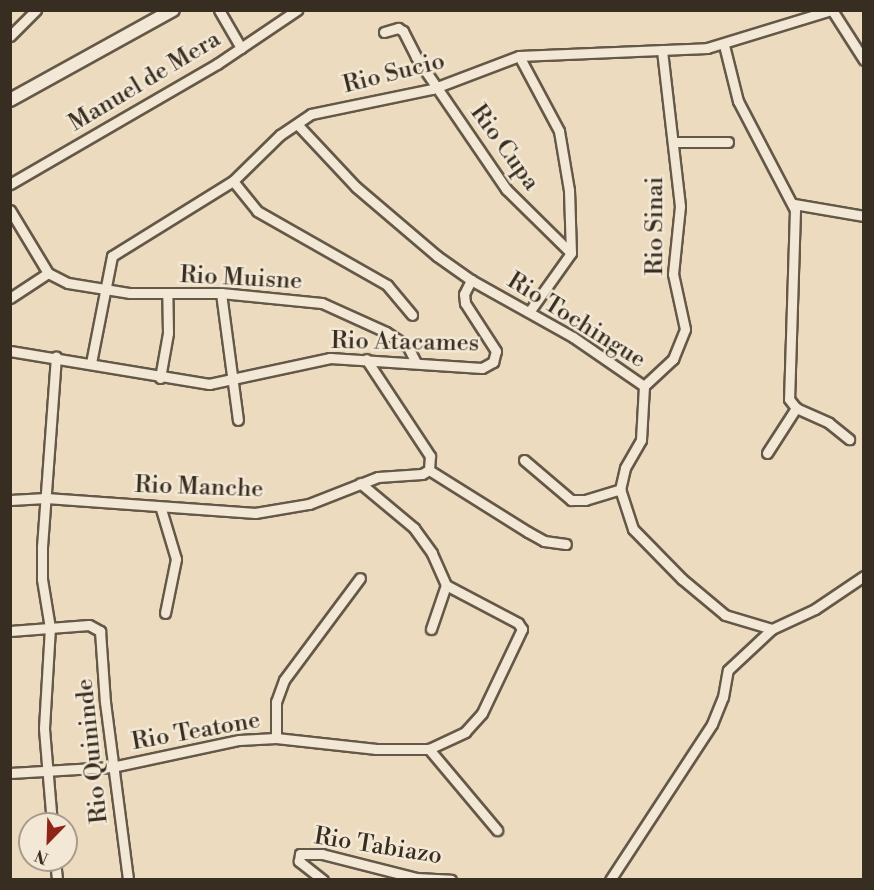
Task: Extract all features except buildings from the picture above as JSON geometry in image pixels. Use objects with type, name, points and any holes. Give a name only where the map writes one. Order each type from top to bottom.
[{"type":"street","points":[[10,36],[36,10]]},
{"type":"street","points":[[10,100],[173,10]]},
{"type":"street","points":[[219,10],[241,48]]},
{"type":"street","name":"Manuel de Mera","points":[[10,184],[241,48],[297,10]]},
{"type":"street","points":[[832,10],[864,60]]},
{"type":"street","name":"Rio Sucio","points":[[91,363],[112,256],[233,181],[297,124],[322,111],[437,87],[519,56],[724,45],[832,10]]},
{"type":"street","name":"Rio Cupa","points":[[384,32],[398,28],[403,31],[437,87],[506,189],[571,253]]},
{"type":"street","points":[[724,45],[738,101],[794,204],[788,391],[796,408],[810,412],[849,439]]},
{"type":"street","name":"Rio Sinai","points":[[644,386],[674,359],[685,329],[673,274],[680,206],[662,50]]},
{"type":"street","points":[[519,56],[552,115],[564,145],[571,253],[529,312]]},
{"type":"street","name":"Rio Tochingue","points":[[297,124],[364,194],[412,237],[471,280],[529,312],[644,386],[641,440],[625,468],[620,489]]},
{"type":"street","points":[[673,142],[728,142]]},
{"type":"street","points":[[233,181],[257,211],[387,285],[412,315]]},
{"type":"street","points":[[794,204],[864,216]]},
{"type":"street","points":[[10,210],[48,273],[10,298]]},
{"type":"street","name":"Rio Muisne","points":[[48,273],[68,283],[104,289],[167,294],[221,293],[322,303],[386,332],[408,347],[415,361]]},
{"type":"street","name":"Rio Atacames","points":[[10,351],[91,363],[160,378],[209,384],[304,362],[366,359],[415,361],[476,368],[493,362],[494,345],[465,303],[464,294],[471,280]]},
{"type":"street","points":[[221,293],[238,420]]},
{"type":"street","points":[[160,378],[168,333],[167,294]]},
{"type":"street","points":[[51,812],[44,728],[50,628],[42,579],[56,357]]},
{"type":"street","points":[[366,359],[427,450],[431,463],[429,470],[544,541],[566,544]]},
{"type":"street","points":[[767,453],[796,408]]},
{"type":"street","points":[[524,460],[571,500],[585,500],[620,489],[633,529],[682,579],[725,615],[772,629]]},
{"type":"street","name":"Rio Manche","points":[[10,500],[46,498],[162,509],[255,513],[309,504],[378,477],[415,476],[429,470]]},
{"type":"street","points":[[360,483],[414,528],[432,553],[446,585],[431,629]]},
{"type":"street","points":[[162,509],[176,559],[165,613]]},
{"type":"street","points":[[610,879],[712,724],[723,697],[728,670],[772,629],[815,609],[864,576]]},
{"type":"street","points":[[276,738],[276,702],[284,680],[360,578]]},
{"type":"street","name":"Rio Teatone","points":[[10,773],[112,767],[239,740],[276,738],[376,749],[429,749],[458,738],[482,713],[522,630],[518,623],[446,585]]},
{"type":"street","name":"Rio Quininde","points":[[50,628],[89,625],[100,631],[112,767],[128,879]]},
{"type":"street","points":[[10,631],[50,628]]},
{"type":"street","points":[[429,749],[496,830]]},
{"type":"street","name":"Rio Tabiazo","points":[[323,879],[299,861],[300,854],[322,854],[416,878],[451,879]]}]
